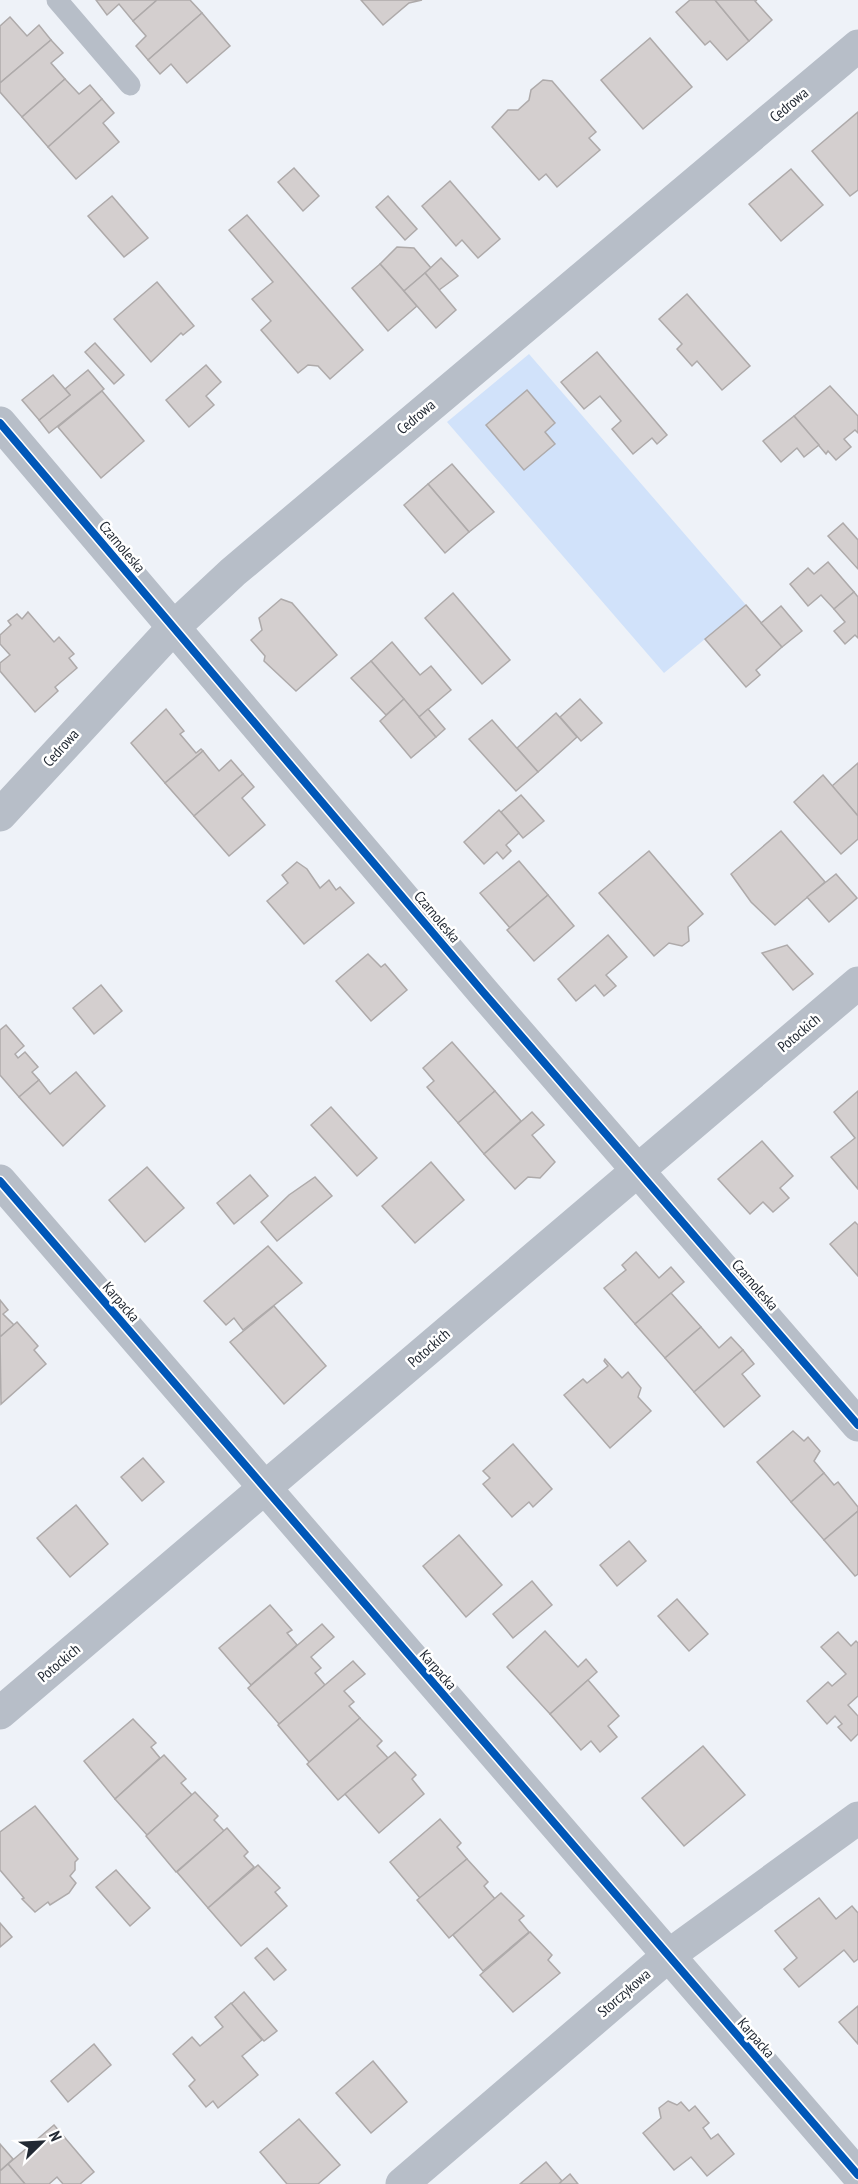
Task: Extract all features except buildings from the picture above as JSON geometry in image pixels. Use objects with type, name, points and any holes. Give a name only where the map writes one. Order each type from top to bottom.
[{"type":"street","name":"Cedrowa","points":[[0,815],[173,628],[233,572],[858,46]]},
{"type":"street","name":"Czarnoleska","points":[[0,423],[173,628],[858,1425]]},
{"type":"street","name":"Potockich","points":[[0,1713],[858,983]]},
{"type":"street","name":"Karpacka","points":[[0,1182],[858,2175]]},
{"type":"street","name":"Storczykowa","points":[[402,2184],[668,1956],[858,1818]]},
{"type":"lane","points":[[57,0],[130,86]]},
{"type":"shaded area","points":[[529,354],[746,605],[664,673],[447,422]]},
{"type":"cycle path","points":[[0,423],[483,992],[858,1425]]},
{"type":"cycle path","points":[[0,1181],[858,2175]]}]
